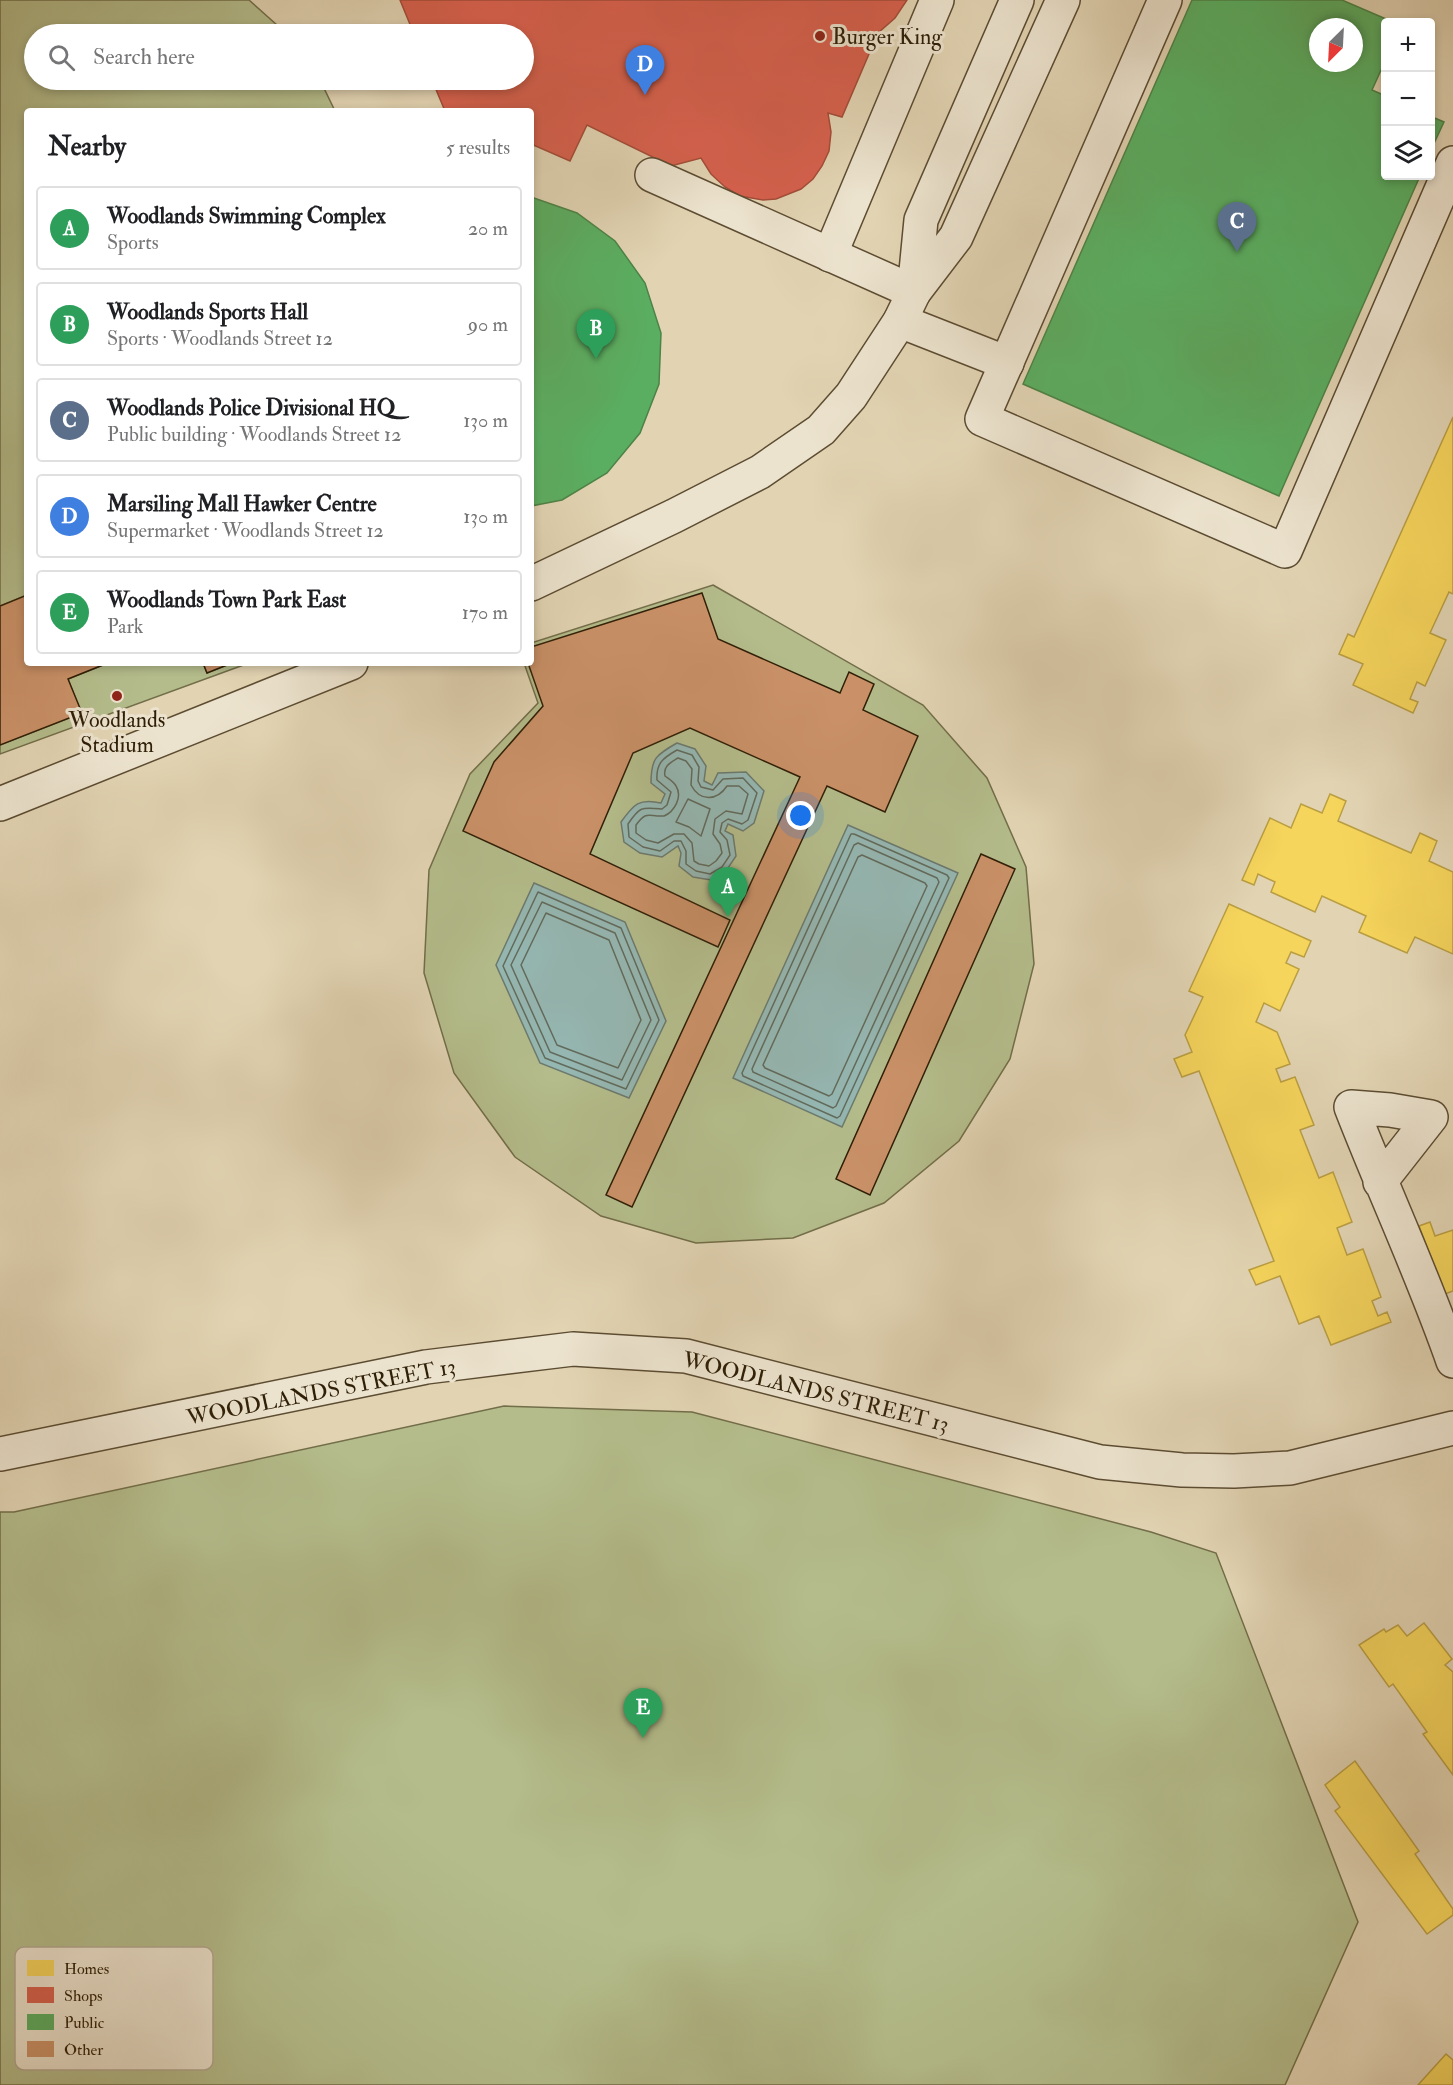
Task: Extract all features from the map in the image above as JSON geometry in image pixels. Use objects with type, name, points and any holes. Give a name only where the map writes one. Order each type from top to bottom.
[{"type":"street","points":[[830,255],[937,0]]},
{"type":"street","points":[[907,306],[921,220],[1017,0]]},
{"type":"street","points":[[534,583],[760,472],[821,430],[850,396],[907,306],[956,237],[1064,0]]},
{"type":"street","points":[[1165,0],[982,419],[1285,550],[1453,163]]},
{"type":"street","points":[[652,175],[737,204],[830,255],[907,306],[1007,363]]},
{"type":"street","points":[[0,804],[344,666]]},
{"type":"street","points":[[1380,1182],[1431,1116],[1351,1107],[1380,1182],[1440,1325],[1453,1361]]},
{"type":"street","name":"WOODLANDS STREET 13","points":[[0,1454],[426,1367],[573,1349],[686,1356],[1100,1462],[1182,1470],[1234,1471],[1290,1468],[1453,1428]]},
{"type":"green space","points":[[0,0],[249,0],[276,24],[24,24],[24,90],[325,90],[334,108],[24,108],[24,596],[0,606]]},
{"type":"green space","points":[[713,585],[923,705],[987,778],[1026,867],[1034,964],[1010,1059],[959,1141],[884,1203],[793,1238],[696,1243],[601,1216],[515,1157],[454,1073],[424,973],[429,870],[470,774],[538,703],[525,666],[534,666],[534,642]]},
{"type":"green space","name":"Woodlands Stadium","points":[[100,666],[204,666],[207,673],[224,666],[241,666],[0,754],[0,745],[81,713],[68,679]]},
{"type":"green space","points":[[504,1406],[692,1412],[1151,1532],[1216,1553],[1358,1922],[1285,2085],[0,2085],[0,1512],[14,1512]]},
{"type":"water","points":[[677,743],[695,749],[706,766],[704,781],[712,785],[718,773],[746,772],[764,791],[754,823],[743,831],[728,824],[725,831],[733,835],[736,856],[726,871],[711,880],[693,877],[679,866],[681,853],[678,846],[662,857],[640,853],[624,842],[621,822],[630,811],[642,802],[661,803],[665,794],[651,783],[652,768],[660,754]]},
{"type":"water","points":[[848,825],[958,873],[842,1127],[733,1078]]},
{"type":"water","points":[[534,883],[625,922],[666,1021],[629,1098],[540,1063],[496,965]]},
{"type":"building: Homes","points":[[1453,417],[1453,594],[1449,592],[1430,633],[1446,640],[1425,686],[1417,682],[1410,699],[1418,702],[1413,713],[1353,685],[1363,664],[1339,654],[1348,634],[1354,637]]},
{"type":"building: Homes","points":[[1330,794],[1346,801],[1338,821],[1411,853],[1420,833],[1437,841],[1429,861],[1453,872],[1453,954],[1415,937],[1407,953],[1359,932],[1366,916],[1322,896],[1315,912],[1271,892],[1275,882],[1258,874],[1254,885],[1242,880],[1270,818],[1291,828],[1301,804],[1322,813]]},
{"type":"building: Homes","points":[[1229,904],[1311,941],[1304,957],[1291,952],[1286,963],[1299,969],[1280,1011],[1264,1003],[1256,1022],[1277,1032],[1290,1064],[1276,1069],[1281,1082],[1295,1077],[1314,1125],[1300,1130],[1319,1178],[1333,1172],[1352,1222],[1337,1228],[1347,1255],[1363,1249],[1381,1297],[1372,1301],[1378,1316],[1387,1312],[1391,1322],[1331,1345],[1319,1316],[1299,1324],[1280,1276],[1256,1285],[1249,1270],[1274,1261],[1199,1071],[1182,1077],[1174,1059],[1192,1052],[1185,1035],[1203,997],[1189,991]]},
{"type":"building: Homes","points":[[1430,1222],[1435,1236],[1453,1230],[1453,1291],[1445,1294],[1419,1226]]},
{"type":"building: Homes","points":[[1424,1623],[1452,1659],[1445,1665],[1453,1672],[1453,1775],[1423,1734],[1427,1732],[1393,1684],[1389,1687],[1359,1645],[1384,1629],[1386,1632],[1398,1625],[1407,1636]]},
{"type":"building: Homes","points":[[1355,1761],[1419,1851],[1415,1854],[1453,1909],[1453,1915],[1427,1934],[1335,1811],[1340,1807],[1325,1785]]},
{"type":"building: Homes","points":[[1446,2054],[1453,2060],[1453,2085],[1418,2085]]},
{"type":"building: Shops","points":[[400,0],[907,0],[895,18],[878,33],[842,117],[828,113],[831,132],[829,151],[813,179],[801,189],[776,199],[763,200],[740,196],[725,187],[711,174],[701,158],[671,166],[587,125],[570,161],[534,145],[534,108],[444,108],[436,90],[534,90],[534,24],[410,24]]},
{"type":"building: Public","points":[[1192,0],[1342,0],[1384,18],[1381,18],[1381,70],[1372,90],[1381,94],[1381,180],[1418,180],[1279,496],[1023,384]]},
{"type":"building: Public","points":[[1435,118],[1444,122],[1435,141]]},
{"type":"building: Public","points":[[534,198],[577,213],[615,241],[645,283],[661,333],[659,384],[640,433],[607,473],[562,500],[534,505]]},
{"type":"building: Other","points":[[702,593],[718,639],[840,693],[849,672],[874,684],[863,710],[918,736],[885,812],[827,786],[632,1207],[606,1195],[800,777],[690,728],[633,753],[590,854],[730,920],[718,947],[463,831],[494,762],[543,706],[529,666],[534,666],[534,646]]},
{"type":"building: Other","points":[[24,596],[24,666],[100,666],[68,679],[82,713],[0,745],[0,606]]},
{"type":"building: Other","points":[[204,666],[224,666],[207,673]]},
{"type":"building: Other","points":[[981,854],[1015,869],[870,1195],[836,1179]]},
{"type":"place","name":"Burger King","points":[[820,36]]},
{"type":"place","name":"Marsiling Mall Hawker Centre","points":[[645,95]]},
{"type":"place","name":"Woodlands Police Divisional HQ","points":[[1237,252]]},
{"type":"place","name":"Woodlands Sports Hall","points":[[596,359]]},
{"type":"place","name":"Woodlands Stadium","points":[[117,696]]},
{"type":"place","name":"Woodlands Swimming Complex","points":[[728,917]]},
{"type":"place","name":"Woodlands Town Park East","points":[[643,1738]]}]
